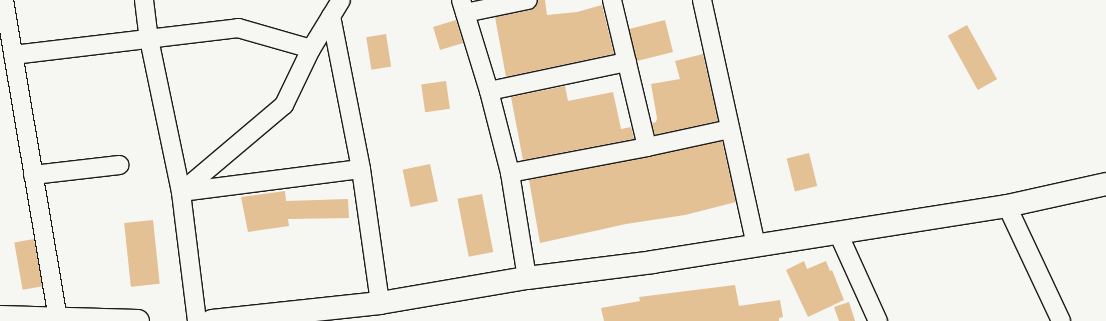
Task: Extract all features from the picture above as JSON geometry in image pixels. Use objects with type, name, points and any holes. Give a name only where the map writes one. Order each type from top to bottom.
[{"type":"main road","points":[[212,321],[380,303],[527,278],[756,246],[1007,206],[1106,184]]},
{"type":"main road","points":[[0,318],[27,320],[58,319],[138,321]]},
{"type":"street","points":[[4,0],[58,319]]},
{"type":"street","points":[[144,0],[149,38],[181,192],[197,321]]},
{"type":"street","points":[[181,192],[284,105],[311,49],[341,0]]},
{"type":"street","points":[[527,278],[510,173],[489,91],[463,6],[528,0]]},
{"type":"street","points":[[612,0],[647,147]]},
{"type":"street","points":[[702,0],[756,246]]},
{"type":"street","points":[[331,16],[361,169],[380,303]]},
{"type":"street","points":[[13,55],[238,28],[311,49]]},
{"type":"street","points":[[489,91],[627,62]]},
{"type":"street","points":[[510,173],[730,130]]},
{"type":"street","points":[[34,175],[119,165]]},
{"type":"street","points":[[181,192],[361,169]]},
{"type":"street","points":[[1007,206],[1061,321]]},
{"type":"street","points":[[838,233],[878,321]]},
{"type":"building","points":[[538,0],[545,0],[547,15],[577,12],[602,5],[614,54],[506,77],[495,17],[530,10],[535,8]]},
{"type":"building","points":[[456,20],[463,43],[440,50],[433,27]]},
{"type":"building","points":[[665,20],[673,52],[637,61],[629,29]]},
{"type":"building","points":[[967,25],[997,79],[978,90],[948,36]]},
{"type":"building","points":[[386,34],[391,67],[371,70],[366,37]]},
{"type":"building","points":[[703,54],[718,121],[655,135],[652,123],[656,122],[657,118],[651,84],[680,79],[675,61]]},
{"type":"building","points":[[446,81],[450,109],[425,112],[421,84]]},
{"type":"building","points":[[565,86],[568,101],[613,92],[621,129],[631,127],[634,139],[523,160],[511,97]]},
{"type":"building","points":[[722,141],[736,202],[685,215],[626,224],[540,243],[529,180]]},
{"type":"building","points":[[809,153],[817,186],[795,192],[787,159]]},
{"type":"building","points":[[430,164],[438,201],[411,207],[403,170]]},
{"type":"building","points":[[285,191],[286,201],[348,199],[349,218],[288,219],[289,226],[248,232],[241,197]]},
{"type":"building","points":[[482,194],[493,252],[469,257],[457,199]]},
{"type":"building","points":[[153,220],[160,284],[131,287],[124,223]]},
{"type":"building","points":[[34,239],[42,286],[23,290],[14,242]]},
{"type":"building","points":[[804,261],[807,269],[826,261],[830,271],[832,270],[844,300],[808,317],[786,270]]},
{"type":"building","points":[[735,285],[739,306],[780,300],[783,317],[779,318],[779,321],[604,321],[601,308],[640,301],[639,297]]},
{"type":"building","points":[[849,302],[855,321],[839,321],[834,307]]}]
